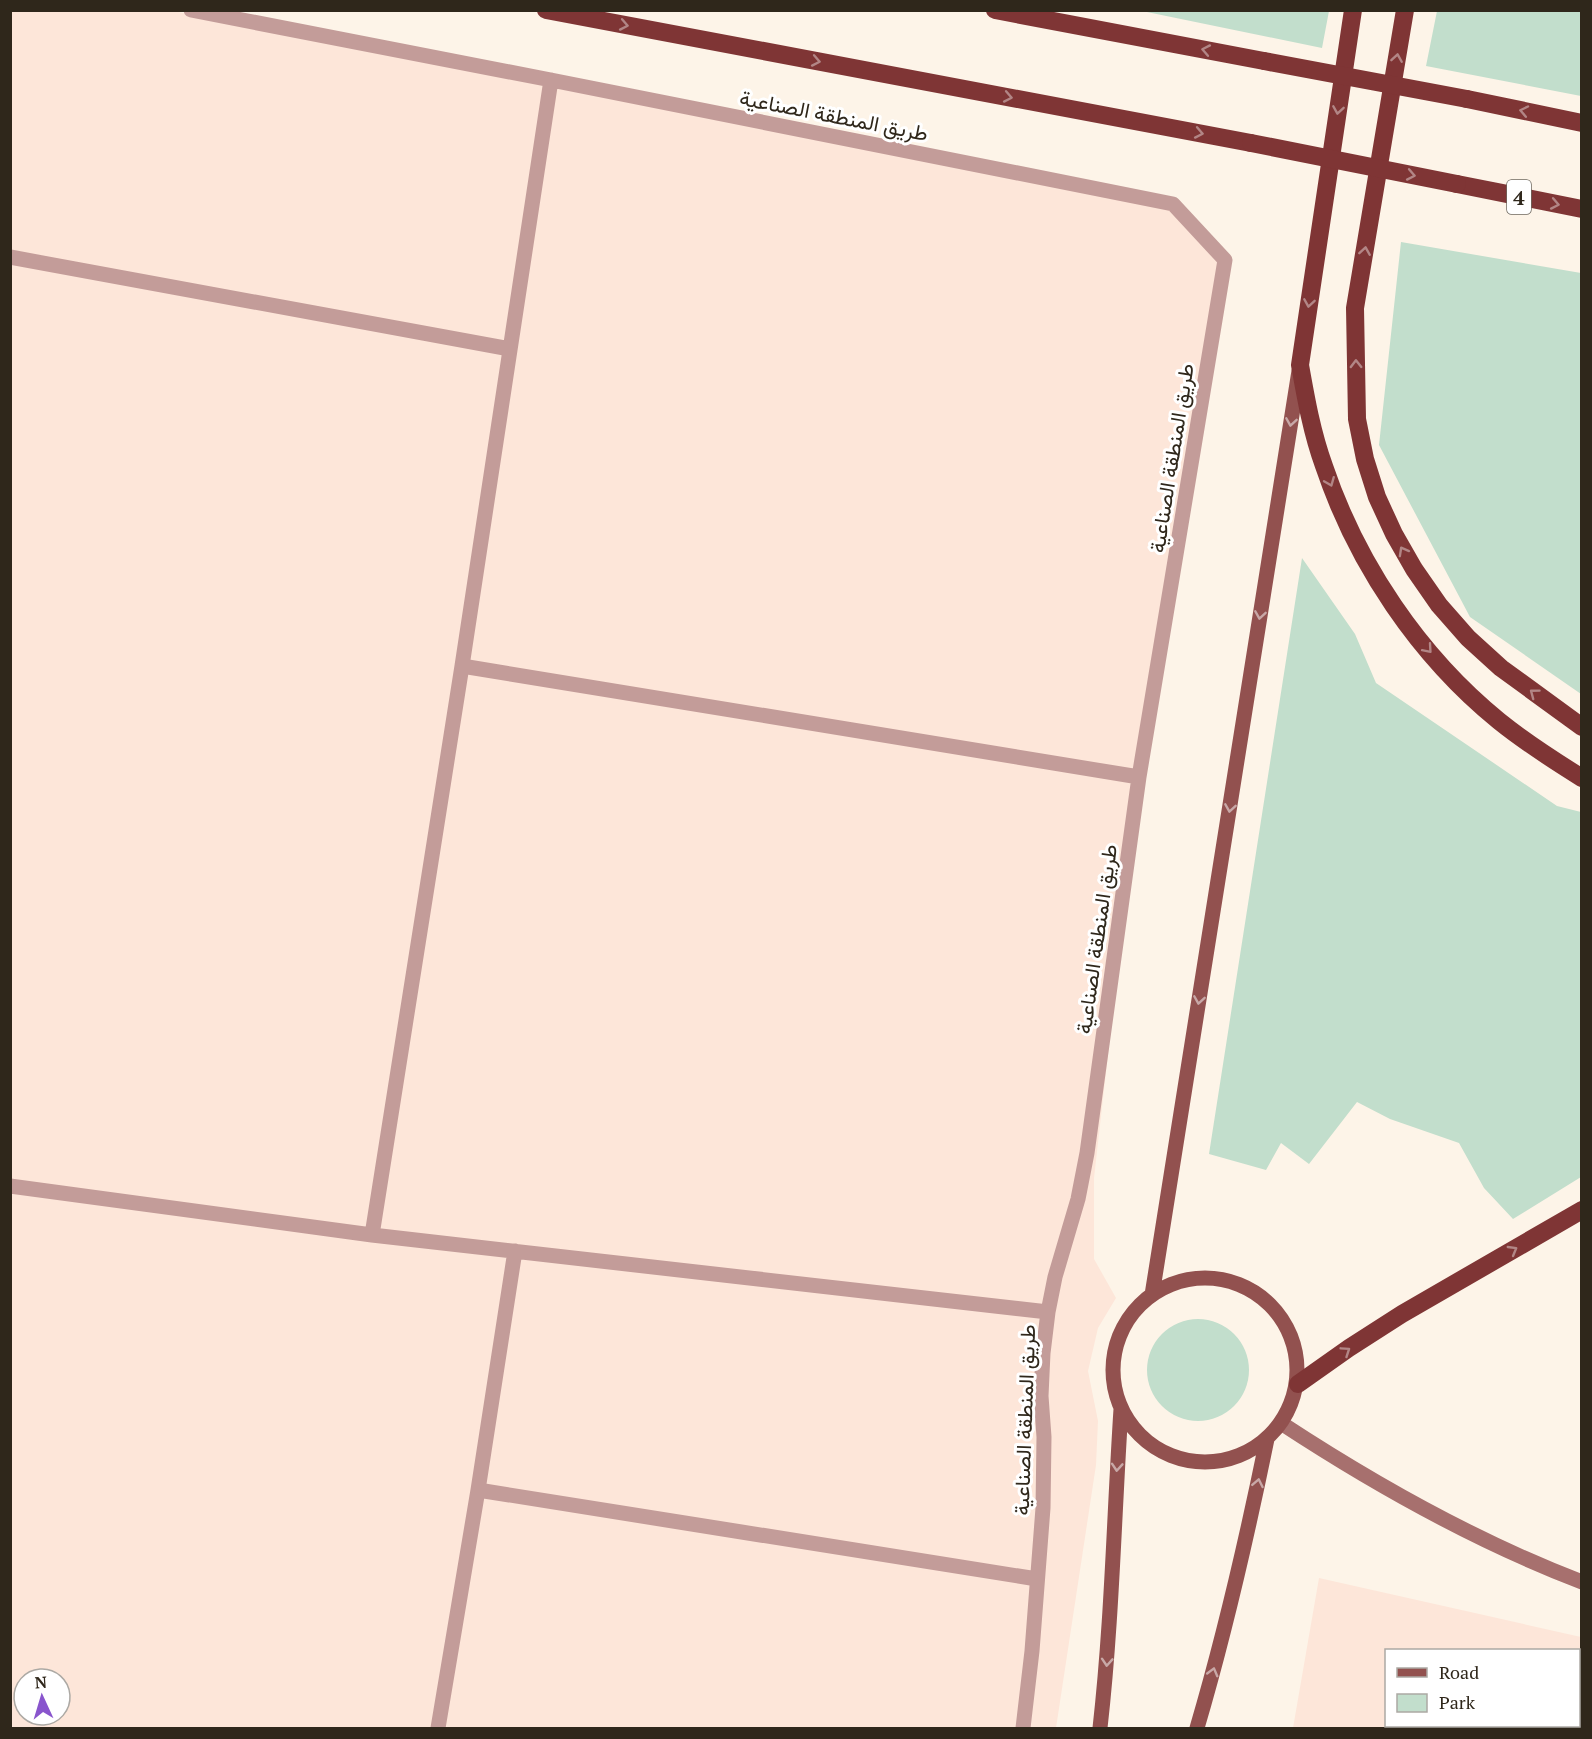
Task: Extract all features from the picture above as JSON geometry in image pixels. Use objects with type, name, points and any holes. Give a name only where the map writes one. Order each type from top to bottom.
[{"type":"highway","name":"4","points":[[546,10],[1251,143],[1581,209]]},
{"type":"highway","points":[[995,10],[1467,99],[1581,123]]},
{"type":"highway","points":[[1353,10],[1300,365],[1309,416],[1343,515],[1366,561],[1394,606],[1432,655],[1460,686],[1499,721],[1540,752],[1581,778]]},
{"type":"highway","points":[[1405,10],[1355,308],[1357,419],[1365,459],[1377,497],[1394,534],[1414,569],[1439,605],[1468,638],[1501,668],[1581,727]]},
{"type":"highway","points":[[1298,1384],[1402,1314],[1581,1209]]},
{"type":"main road","points":[[1152,1294],[1300,365]]},
{"type":"main road","points":[[1214,1278],[1235,1283],[1254,1292],[1271,1305],[1284,1322],[1293,1341],[1298,1362],[1298,1384],[1292,1404],[1281,1423],[1267,1439],[1249,1452],[1229,1459],[1208,1462],[1187,1461],[1166,1454],[1132,1428],[1121,1409],[1114,1389],[1113,1367],[1116,1346],[1124,1326],[1136,1308],[1152,1294],[1171,1284],[1192,1279],[1214,1278]]},
{"type":"main road","points":[[1100,1728],[1112,1594],[1114,1515],[1121,1409]]},
{"type":"main road","points":[[1197,1728],[1227,1623],[1249,1532],[1267,1439]]},
{"type":"street","name":"طريق المنطقة الصناعية","points":[[191,10],[1173,204],[1224,260],[1139,777],[1087,1153],[1078,1198],[1055,1277],[1048,1312],[1041,1396],[1044,1437],[1043,1508],[1032,1651],[1023,1728]]},
{"type":"street","points":[[372,1234],[462,666],[551,80]]},
{"type":"street","points":[[10,257],[510,349]]},
{"type":"street","points":[[462,666],[1139,777]]},
{"type":"street","points":[[10,1186],[372,1234],[1048,1312]]},
{"type":"street","points":[[438,1728],[515,1251]]},
{"type":"street","points":[[1281,1423],[1341,1462],[1465,1532],[1581,1582]]},
{"type":"street","points":[[478,1490],[1037,1579]]},
{"type":"shaded area","points":[[11,11],[173,11],[1173,204],[1225,260],[1138,790],[1094,1178],[1094,1259],[1116,1298],[1098,1328],[1088,1371],[1098,1421],[1096,1465],[1056,1728],[11,1728]]},
{"type":"shaded area","points":[[1319,1578],[1581,1637],[1581,1728],[1293,1728]]},
{"type":"green space","points":[[1329,10],[1322,48],[1142,11]]},
{"type":"green space","points":[[1437,11],[1581,11],[1581,96],[1426,66]]},
{"type":"green space","points":[[1401,242],[1581,273],[1581,694],[1470,617],[1379,445]]},
{"type":"green space","points":[[1302,558],[1355,634],[1376,683],[1557,806],[1581,812],[1581,1177],[1513,1219],[1484,1188],[1459,1143],[1390,1119],[1357,1102],[1309,1164],[1281,1143],[1266,1170],[1209,1154]]},
{"type":"green space","points":[[1198,1319],[1217,1323],[1234,1334],[1245,1351],[1249,1370],[1245,1389],[1234,1406],[1217,1417],[1198,1421],[1179,1417],[1162,1406],[1151,1389],[1147,1370],[1151,1351],[1162,1334],[1179,1323]]}]
